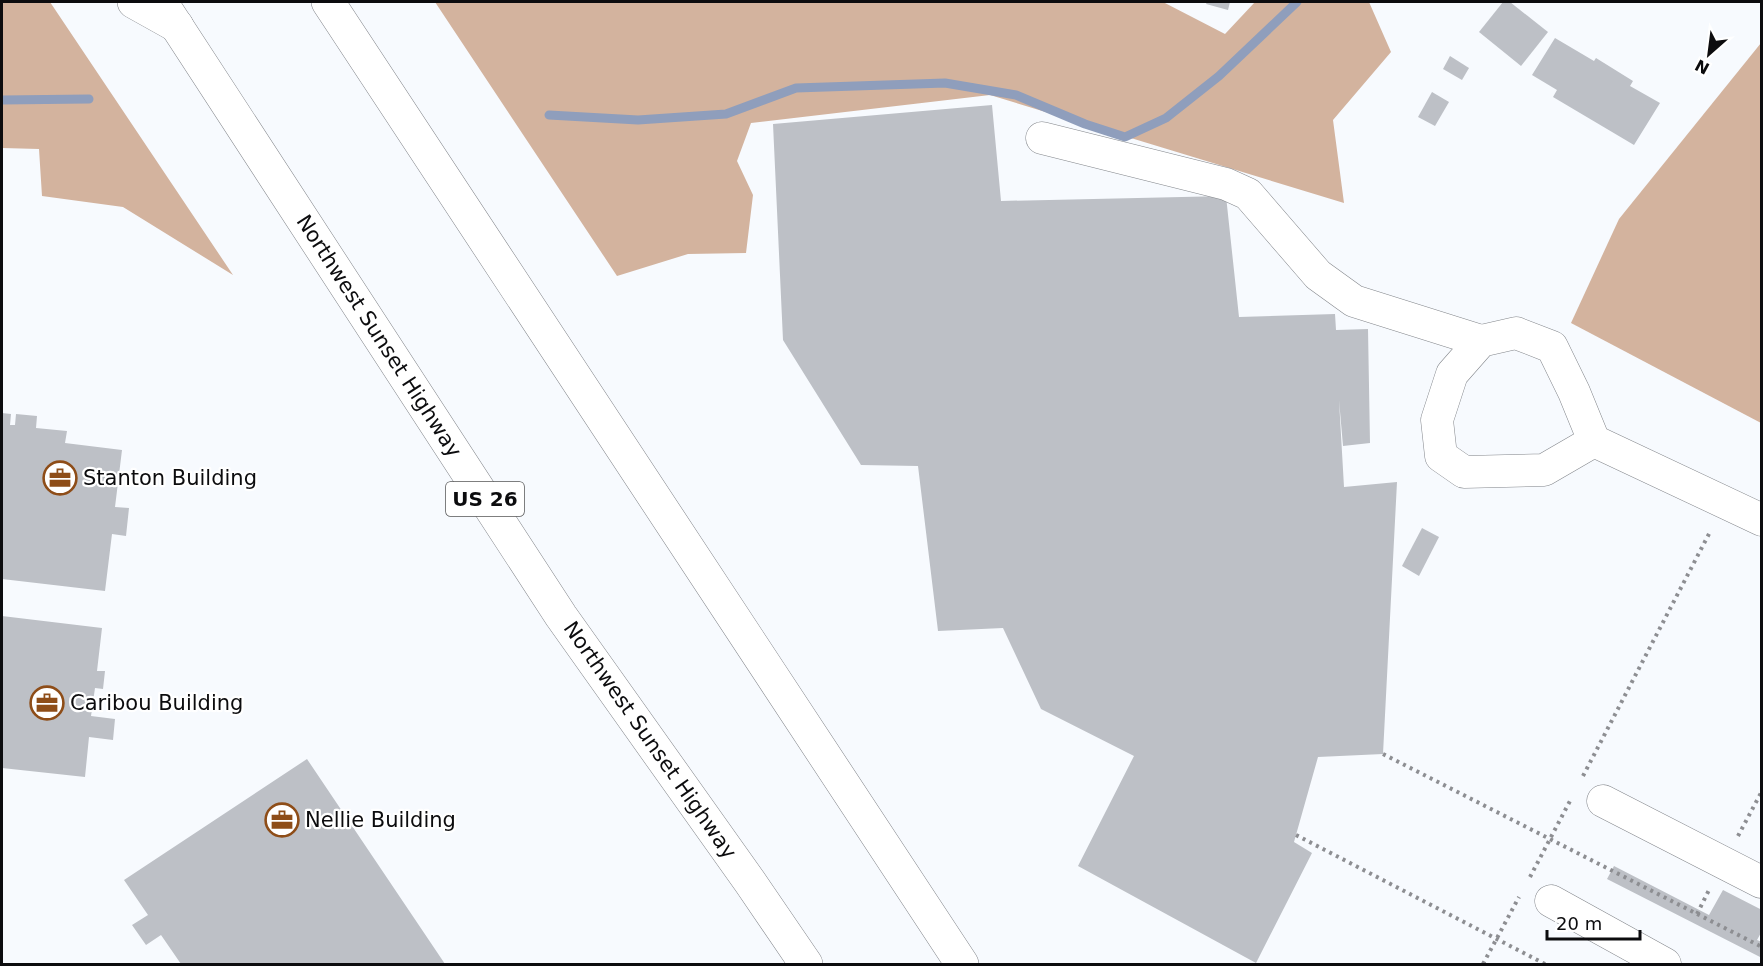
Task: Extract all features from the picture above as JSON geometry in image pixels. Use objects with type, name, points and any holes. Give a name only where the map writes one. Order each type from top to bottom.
[{"type":"highway","points":[[134,2],[169,14]]},
{"type":"highway","points":[[328,2],[962,964]]},
{"type":"highway","name":"Northwest Sunset Highway","points":[[169,14],[561,616],[806,964]]},
{"type":"lane","points":[[1042,138],[1226,184],[1248,194],[1318,275],[1354,301],[1481,341],[1516,333],[1552,347],[1575,392],[1594,441],[1760,515]]},
{"type":"lane","points":[[1481,341],[1452,374],[1437,420],[1441,456],[1464,472],[1544,470],[1594,441]]},
{"type":"lane","points":[[1589,796],[1761,882]]},
{"type":"lane","points":[[1537,895],[1665,964]]},
{"type":"path","points":[[1581,780],[1713,526]]},
{"type":"path","points":[[1383,754],[1761,947]]},
{"type":"path","points":[[1528,880],[1550,840],[1589,796]]},
{"type":"path","points":[[1296,835],[1545,964]]},
{"type":"path","points":[[1484,964],[1496,939],[1537,895]]},
{"type":"shaded area","points":[[2,2],[50,2],[233,275],[123,207],[42,196],[39,149],[2,148]]},
{"type":"shaded area","points":[[435,2],[1163,2],[1225,34],[1255,2],[1369,2],[1391,52],[1333,120],[1344,203],[990,95],[751,123],[737,161],[753,195],[746,253],[688,254],[617,276]]},
{"type":"shaded area","points":[[1761,43],[1761,423],[1571,323],[1619,219]]},
{"type":"building","points":[[1207,2],[1230,2],[1228,10],[1206,4]]},
{"type":"building","points":[[1503,2],[1510,2],[1548,32],[1521,66],[1479,32]]},
{"type":"building","points":[[1555,38],[1594,61],[1596,58],[1633,81],[1630,86],[1660,103],[1634,145],[1553,97],[1557,90],[1532,75]]},
{"type":"building","points":[[1450,56],[1469,68],[1462,80],[1443,69]]},
{"type":"building","points":[[1432,92],[1449,102],[1435,126],[1418,117]]},
{"type":"building","points":[[992,105],[1001,201],[1226,196],[1239,317],[1335,314],[1336,330],[1368,329],[1370,443],[1343,446],[1339,400],[1344,487],[1397,482],[1383,754],[1318,757],[1294,842],[1312,853],[1256,963],[1078,866],[1134,756],[1041,709],[1003,628],[938,631],[918,466],[861,465],[783,340],[773,124]]},
{"type":"building","name":"Stanton Building","points":[[2,413],[11,414],[10,425],[15,425],[16,414],[37,416],[36,428],[67,431],[65,443],[122,450],[115,507],[129,508],[126,536],[112,534],[105,591],[2,579]]},
{"type":"building","points":[[1422,528],[1439,537],[1419,576],[1402,566]]},
{"type":"building","name":"Caribou Building","points":[[2,616],[102,628],[97,671],[105,671],[103,689],[95,688],[91,716],[115,719],[113,740],[89,737],[85,777],[2,768]]},
{"type":"building","name":"Nellie Building","points":[[307,759],[445,964],[181,964],[161,935],[146,945],[132,925],[148,915],[124,880]]},
{"type":"building","points":[[1614,866],[1709,915],[1723,890],[1762,910],[1762,931],[1757,940],[1762,942],[1762,958],[1607,879]]},
{"type":"waterway","points":[[549,115],[638,120],[726,114],[796,88],[945,83],[1016,95],[1085,124],[1125,137],[1166,118],[1219,76],[1297,2]]},
{"type":"waterway","points":[[2,100],[89,99]]},
{"type":"place","name":"Stanton Building","points":[[60,478]]},
{"type":"place","name":"Caribou Building","points":[[47,703]]},
{"type":"place","name":"Nellie Building","points":[[282,820]]}]
